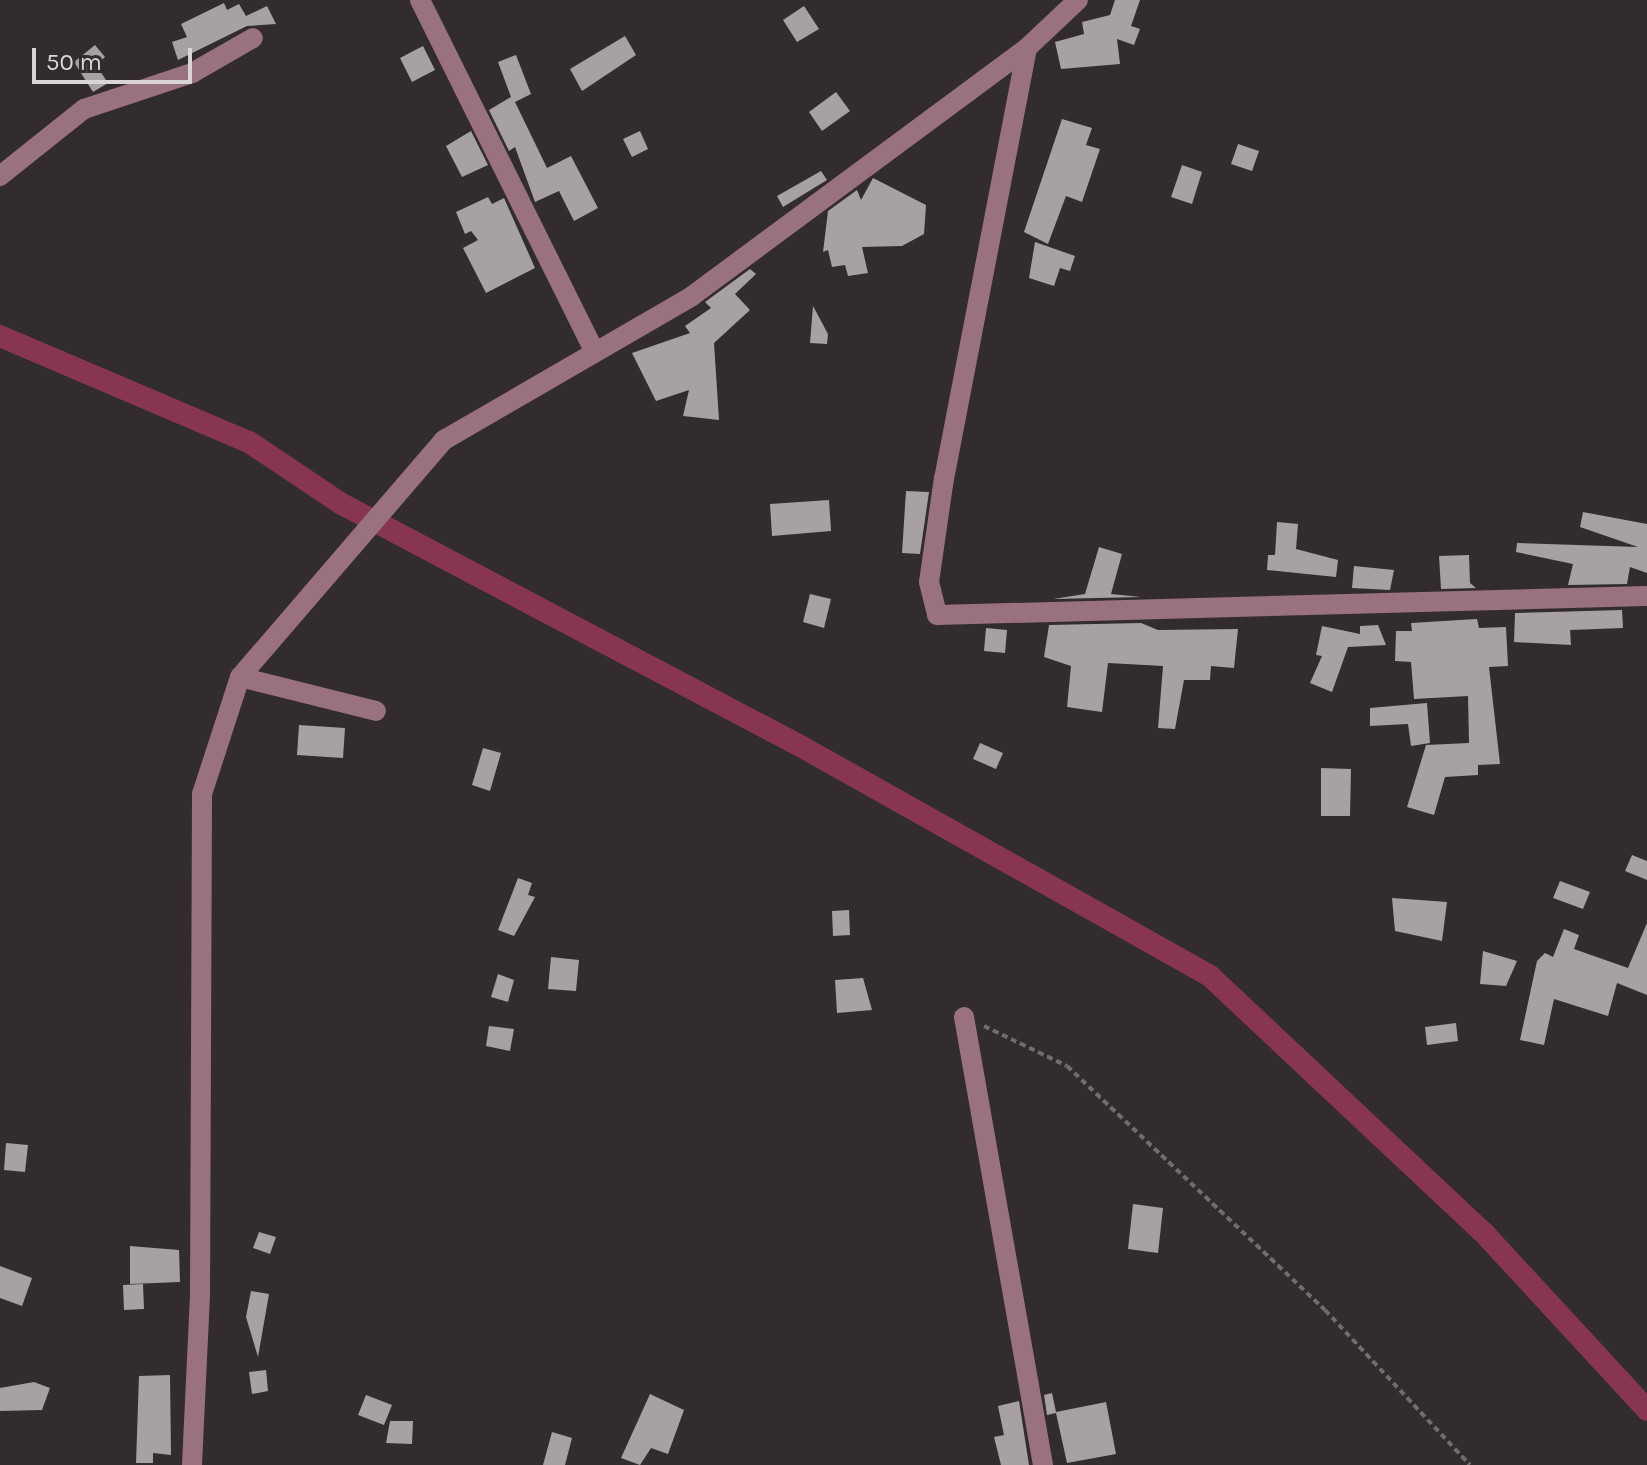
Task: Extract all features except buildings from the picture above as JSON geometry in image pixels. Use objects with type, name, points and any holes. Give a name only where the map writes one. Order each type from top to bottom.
[{"type":"street","points":[[420,0],[594,350]]},
{"type":"street","points":[[192,1465],[200,1296],[202,794],[240,677],[290,614],[444,440],[594,350],[692,296],[1027,48],[1078,0]]},
{"type":"street","points":[[0,176],[84,109],[192,73],[253,38]]},
{"type":"street","points":[[1027,48],[942,493],[929,582],[937,615],[1647,596]]},
{"type":"street","points":[[240,677],[376,711]]},
{"type":"street","points":[[964,1017],[1043,1465]]},
{"type":"path","points":[[964,1017],[1067,1066],[1325,1310],[1470,1465]]},
{"type":"waterway","points":[[0,336],[249,442],[340,503],[804,748],[1210,976],[1483,1232],[1647,1410]]}]
